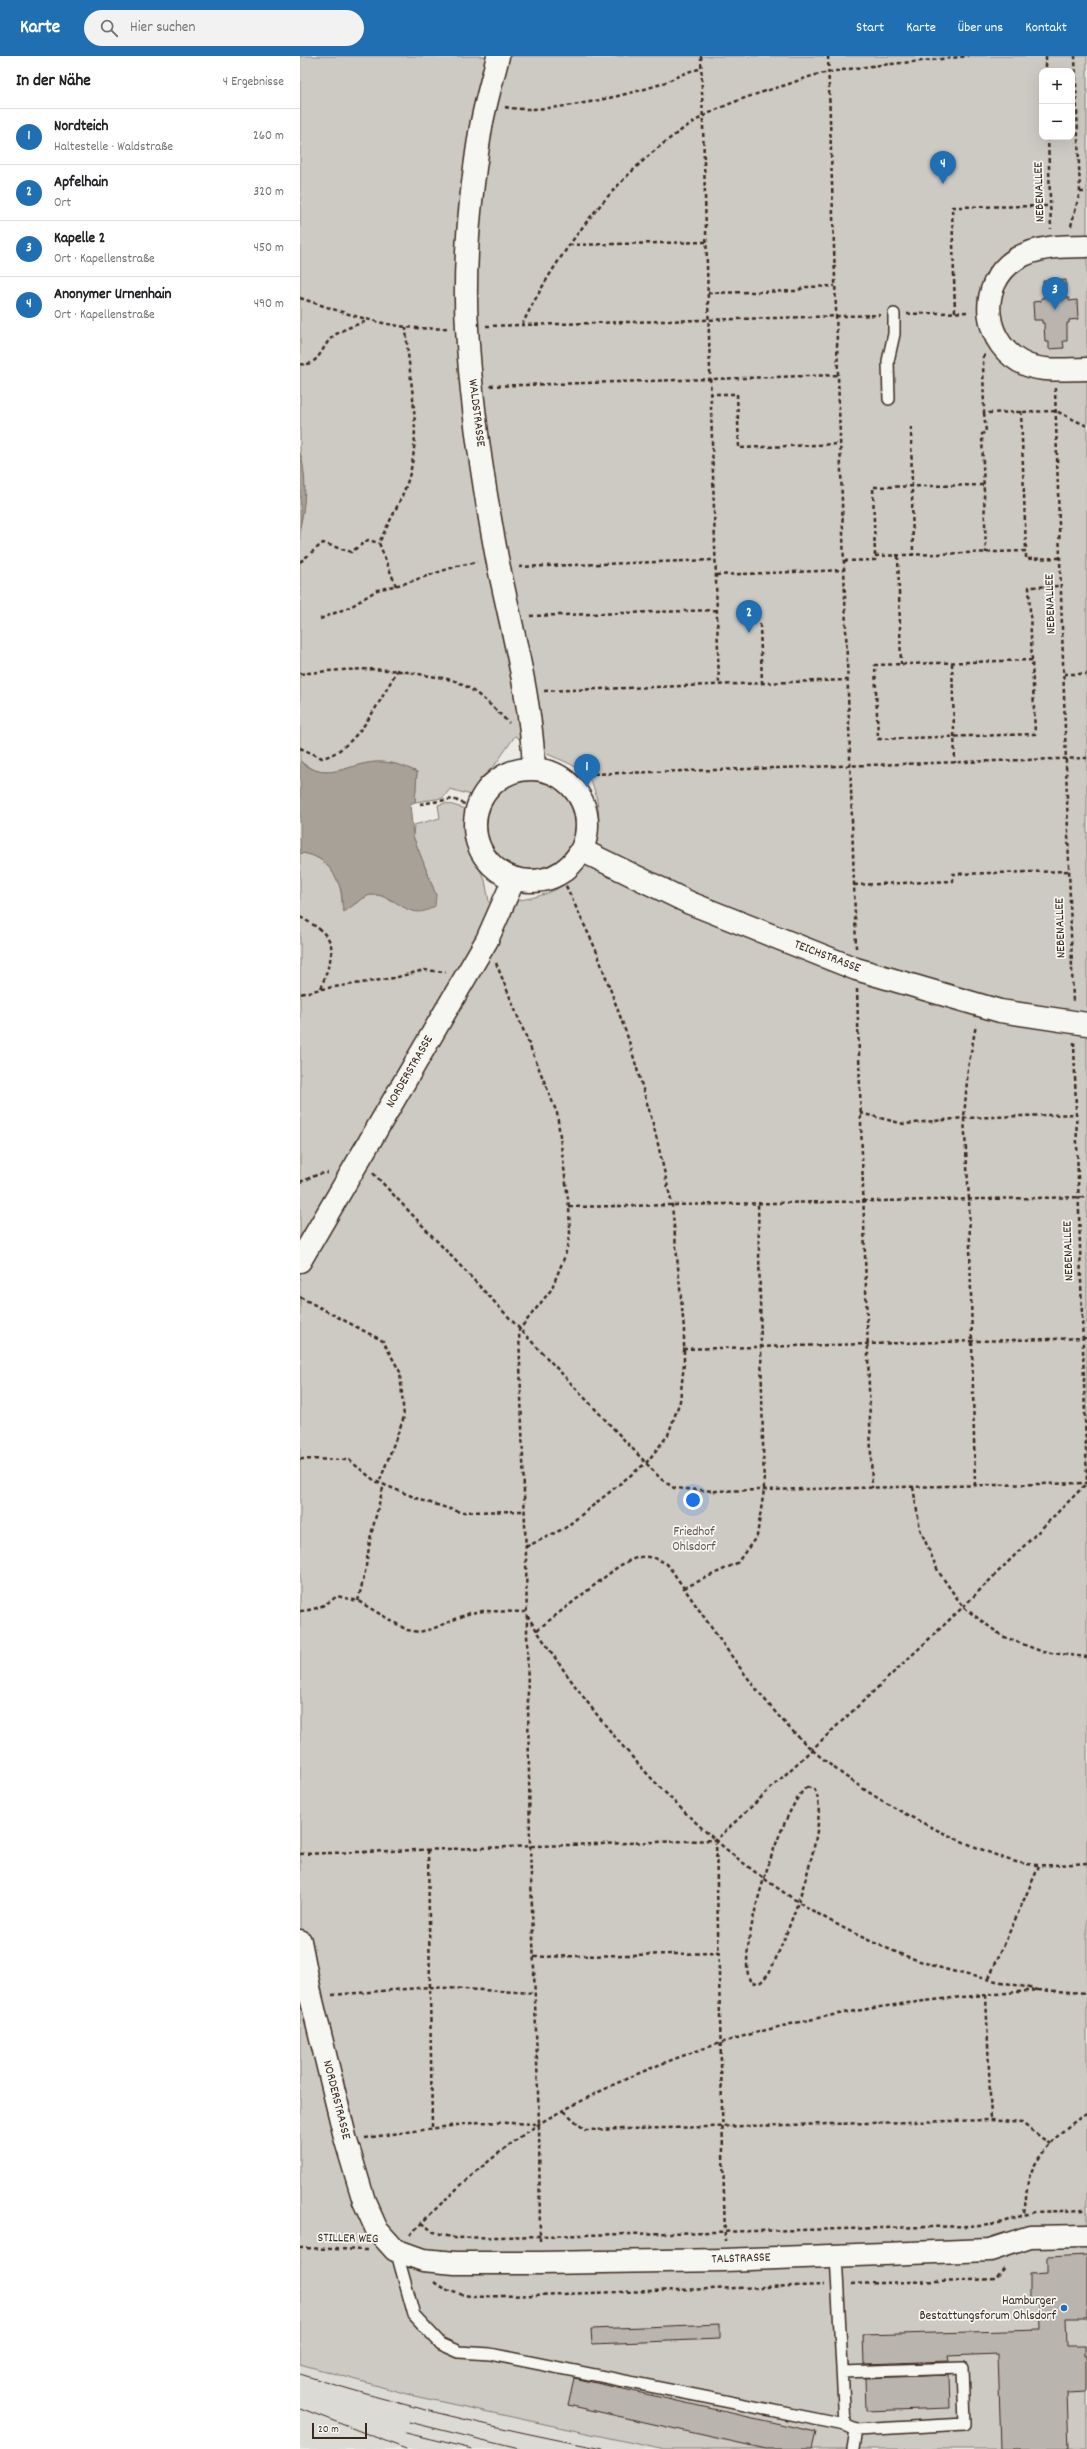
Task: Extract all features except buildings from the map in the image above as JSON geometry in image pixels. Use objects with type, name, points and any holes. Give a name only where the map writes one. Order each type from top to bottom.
[{"type":"street","name":"WALDSTRASSE","points":[[498,56],[480,132],[471,211],[467,327],[472,386],[499,563],[525,691],[532,739],[534,768]]},
{"type":"street","points":[[1087,246],[1058,247],[1026,254],[1007,267],[995,283],[990,297],[989,311],[990,322],[998,342],[1015,359],[1027,365],[1054,369],[1087,369]]},
{"type":"street","points":[[534,768],[559,775],[571,785],[581,798],[586,811],[586,838],[576,859],[560,873],[538,881],[514,879],[498,871],[485,859],[476,838],[474,826],[476,809],[482,795],[492,783],[504,774],[519,769],[534,768]]},
{"type":"street","name":"TEICHSTRASSE","points":[[581,850],[690,903],[856,969],[1000,1011],[1080,1023]]},
{"type":"street","name":"NORDERSTRASSE","points":[[300,1261],[487,940],[514,879]]},
{"type":"street","name":"NORDERSTRASSE","points":[[300,1941],[311,1997],[346,2141],[364,2201],[377,2230],[396,2250]]},
{"type":"street","name":"TALSTRASSE","points":[[396,2250],[423,2260],[455,2263],[725,2260],[990,2250],[1030,2237],[1087,2236]]},
{"type":"lane","points":[[889,399],[888,361],[894,334],[894,314]]},
{"type":"lane","points":[[396,2250],[414,2315],[441,2344],[459,2352],[490,2354],[845,2424],[856,2430],[965,2424],[964,2368],[842,2372]]},
{"type":"lane","points":[[836,2255],[845,2424]]},
{"type":"lane","points":[[853,2449],[856,2430]]},
{"type":"path","points":[[701,56],[709,320],[709,394],[718,610],[719,685]]},
{"type":"path","points":[[828,56],[872,1488]]},
{"type":"path","points":[[522,325],[538,291],[568,245],[629,174],[667,141],[702,117],[764,92],[829,72],[968,56]]},
{"type":"path","points":[[1046,56],[1046,68]]},
{"type":"path","points":[[1058,247],[1080,192],[1075,56]]},
{"type":"path","points":[[486,104],[520,111],[571,104],[654,86],[689,70],[701,69]]},
{"type":"path","name":"NEBENALLEE","points":[[1048,140],[1050,206],[1058,247]]},
{"type":"path","points":[[1080,192],[1087,192]]},
{"type":"path","points":[[955,312],[952,207],[1050,206]]},
{"type":"path","points":[[568,245],[706,242]]},
{"type":"path","points":[[708,294],[796,291],[806,287],[836,286]]},
{"type":"path","points":[[300,298],[367,321],[406,327],[436,329],[522,325],[989,311]]},
{"type":"path","points":[[300,364],[306,365],[318,360],[334,335],[367,321]]},
{"type":"path","points":[[396,586],[379,543],[410,475],[414,454],[415,413],[407,360],[406,327]]},
{"type":"path","points":[[986,552],[982,434],[986,432],[982,357],[998,342]]},
{"type":"path","name":"NEBENALLEE","points":[[1054,369],[1067,759],[1069,871],[1080,1023],[1076,1114],[1077,1197],[1087,1484]]},
{"type":"path","points":[[472,386],[838,375]]},
{"type":"path","points":[[709,394],[736,394],[739,448],[840,444]]},
{"type":"path","points":[[1021,411],[1026,559],[1060,558]]},
{"type":"path","points":[[984,413],[1056,411],[1087,426]]},
{"type":"path","points":[[911,427],[913,555]]},
{"type":"path","points":[[844,562],[875,560],[873,487],[984,485]]},
{"type":"path","points":[[300,562],[323,543],[350,552],[368,540],[379,543]]},
{"type":"path","points":[[875,556],[1026,551]]},
{"type":"path","points":[[898,556],[901,664]]},
{"type":"path","points":[[320,619],[352,606],[377,590],[396,586],[457,566],[499,563],[715,560]]},
{"type":"path","points":[[716,575],[844,570]]},
{"type":"path","points":[[1032,660],[875,665],[878,739],[1035,734],[1032,660],[1029,587],[1061,586]]},
{"type":"path","points":[[510,617],[718,610]]},
{"type":"path","points":[[760,624],[762,684]]},
{"type":"path","points":[[952,663],[955,763]]},
{"type":"path","points":[[300,674],[342,670],[398,669],[459,682],[493,707],[512,726],[532,739]]},
{"type":"path","points":[[300,748],[322,758],[342,750],[350,743],[374,709],[398,669]]},
{"type":"path","points":[[1064,674],[1087,674]]},
{"type":"path","points":[[525,691],[847,680]]},
{"type":"path","points":[[559,775],[850,767],[1087,758]]},
{"type":"path","points":[[420,804],[436,803],[453,799],[476,809]]},
{"type":"path","points":[[854,884],[953,881],[954,874],[1069,871]]},
{"type":"path","points":[[526,1547],[565,1528],[647,1462],[668,1435],[680,1401],[683,1349],[684,1329],[672,1205],[654,1127],[628,1038],[596,950],[560,873]]},
{"type":"path","points":[[300,917],[327,933],[331,942],[332,954],[321,989]]},
{"type":"path","points":[[487,940],[557,1114],[569,1207],[570,1234],[565,1256],[557,1277],[551,1290],[519,1330],[526,1547],[525,1612],[530,1846],[539,2124],[540,2263]]},
{"type":"path","points":[[300,994],[321,989],[394,978],[424,970],[465,976]]},
{"type":"path","points":[[975,1486],[969,1199],[964,1118],[968,1068],[979,1005]]},
{"type":"path","points":[[860,1113],[904,1124],[964,1118],[1076,1114]]},
{"type":"path","points":[[360,1159],[519,1330],[647,1462],[667,1485],[674,1488],[714,1491],[1087,1484]]},
{"type":"path","points":[[569,1207],[1087,1197]]},
{"type":"path","points":[[684,1588],[737,1562],[757,1536],[764,1490],[758,1204]]},
{"type":"path","points":[[300,1297],[383,1341],[400,1372],[404,1417],[379,1482]]},
{"type":"path","points":[[683,1349],[1087,1338]]},
{"type":"path","points":[[300,1458],[349,1460],[379,1482],[421,1500],[460,1512],[524,1511]]},
{"type":"path","points":[[358,1601],[365,1572],[370,1535],[384,1484]]},
{"type":"path","points":[[300,1854],[716,1840],[963,1607],[1087,1484]]},
{"type":"path","points":[[914,1487],[920,1529],[938,1571],[963,1607],[1002,1636],[1043,1652],[1087,1657]]},
{"type":"path","points":[[537,1630],[619,1566],[634,1557],[652,1556],[667,1564],[737,1664],[784,1722],[812,1749],[873,1796],[948,1836],[1009,1859],[1040,1866],[1087,1863]]},
{"type":"path","points":[[300,1611],[313,1610],[328,1604],[337,1596],[358,1601],[406,1630],[418,1632],[432,1630],[470,1614],[483,1611],[525,1612]]},
{"type":"path","points":[[525,1612],[594,1710],[640,1767],[690,1818],[763,1878],[799,1904],[842,1926],[938,1967],[1038,1990]]},
{"type":"path","points":[[811,1787],[817,1793],[819,1810],[813,1848],[799,1904],[769,1973],[761,1982],[752,1983],[747,1973],[747,1957],[752,1926],[763,1878],[783,1824],[792,1805],[803,1790],[811,1787]]},
{"type":"path","points":[[716,1840],[719,1953],[719,2043],[723,2127],[725,2260]]},
{"type":"path","points":[[428,1850],[432,2127]]},
{"type":"path","points":[[989,1978],[1040,1866]]},
{"type":"path","points":[[534,1957],[719,1953]]},
{"type":"path","points":[[311,1997],[430,1987],[534,1993]]},
{"type":"path","points":[[396,2250],[421,2223],[473,2175],[539,2124],[627,2078],[719,2043],[792,2022],[859,2009],[1038,1990],[1087,1993]]},
{"type":"path","points":[[986,1995],[991,2120]]},
{"type":"path","points":[[564,2111],[585,2130],[991,2120],[1022,2123],[1050,2144]]},
{"type":"path","points":[[1024,2213],[1028,2181],[1050,2144],[1074,2120],[1087,2114]]},
{"type":"path","points":[[346,2141],[432,2127],[479,2122],[539,2124]]},
{"type":"path","points":[[421,2223],[434,2232],[454,2238],[970,2226],[999,2223],[1024,2213],[1087,2210]]},
{"type":"path","name":"STILLER WEG","points":[[300,2248],[396,2250]]},
{"type":"path","points":[[430,2278],[441,2288],[475,2297],[996,2279],[1011,2261]]},
{"type":"shaded area","points":[[300,452],[304,471],[305,489],[304,507],[300,527]]},
{"type":"shaded area","points":[[300,761],[310,768],[329,772],[379,762],[398,765],[417,772],[415,802],[410,804],[413,836],[436,895],[435,906],[425,911],[417,912],[409,910],[380,895],[371,895],[344,912],[341,890],[331,870],[321,860],[308,854],[300,853]]},
{"type":"shaded area","points":[[300,2364],[414,2396],[661,2449],[300,2449]]},
{"type":"green space","name":"Friedhof Ohlsdorf","points":[[300,56],[1087,56],[1087,2449],[661,2449],[414,2396],[300,2364],[300,853],[308,854],[322,861],[333,872],[341,893],[344,911],[369,895],[379,895],[392,901],[436,895],[413,836],[414,825],[440,818],[438,805],[446,803],[466,809],[464,839],[485,880],[489,902],[515,901],[533,898],[557,889],[569,880],[584,862],[595,842],[599,819],[595,791],[588,778],[579,769],[543,752],[515,736],[495,765],[480,779],[471,795],[450,789],[443,798],[415,802],[417,772],[403,766],[379,762],[329,772],[310,768],[300,761],[300,527],[303,508],[303,471],[300,451]]},
{"type":"green space","points":[[531,779],[548,783],[563,792],[572,807],[576,824],[572,841],[563,856],[548,865],[531,869],[514,865],[499,856],[490,841],[486,824],[490,807],[499,792],[514,783]]},
{"type":"tram line","points":[[300,2374],[412,2407],[603,2449]]},
{"type":"tram line","points":[[300,2408],[406,2449]]},
{"type":"tram line","points":[[409,2422],[519,2449]]},
{"type":"tram line","points":[[406,2433],[472,2449]]},
{"type":"place","name":"Anonymer Urnenhain","points":[[943,184]]},
{"type":"place","name":"Kapelle 2","points":[[1055,310]]},
{"type":"place","name":"Apfelhain","points":[[749,633]]},
{"type":"place","name":"Nordteich","points":[[587,787]]},
{"type":"place","name":"Hamburger Bestattungsforum Ohlsdorf","points":[[1064,2308]]}]
